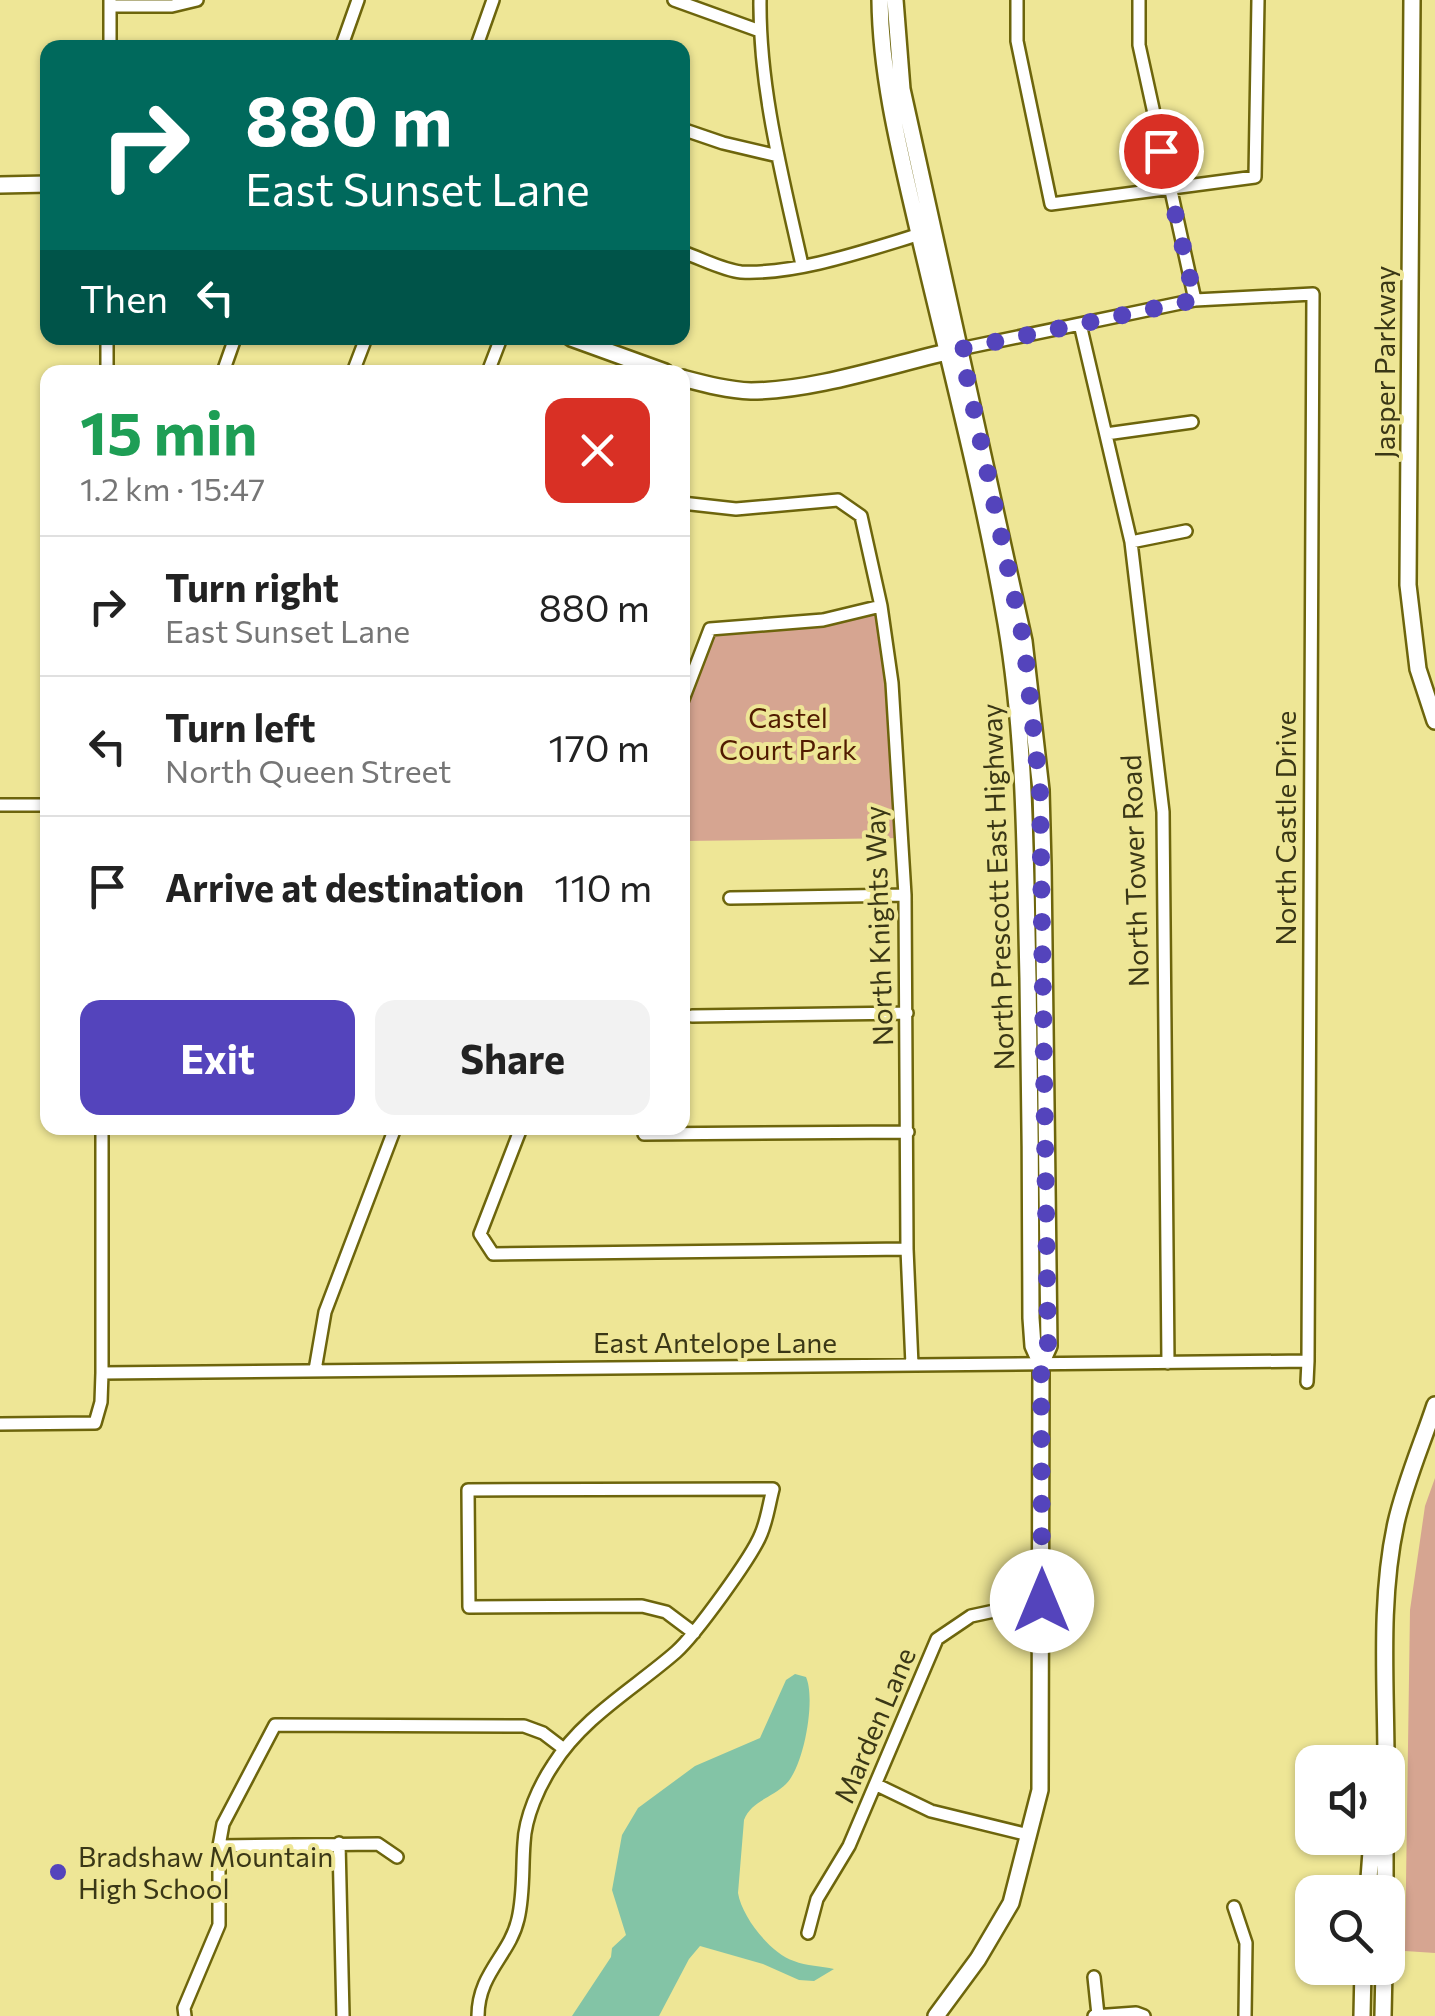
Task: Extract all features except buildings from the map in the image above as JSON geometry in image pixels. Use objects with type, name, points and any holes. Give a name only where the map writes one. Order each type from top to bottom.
[{"type":"street","points":[[110,40],[110,3],[172,6],[197,0]]},
{"type":"street","points":[[344,40],[358,0]]},
{"type":"street","points":[[479,40],[494,0]]},
{"type":"street","points":[[674,0],[760,31]]},
{"type":"street","points":[[760,0],[760,31],[778,156],[802,265]]},
{"type":"street","name":"North Prescott East Highway","points":[[880,0],[891,103],[954,350],[1040,790],[1037,1014],[1048,1346],[1041,1364],[1040,1790],[1011,1903],[978,1959],[936,2016]]},
{"type":"street","name":"North Prescott East Highway","points":[[896,0],[902,89],[926,232]]},
{"type":"street","points":[[1017,0],[1017,41],[1051,204],[1255,177],[1258,0]]},
{"type":"street","points":[[690,380],[733,389],[790,388],[1195,300],[1139,45],[1139,0]]},
{"type":"street","name":"Jasper Parkway","points":[[1412,0],[1408,585],[1418,669],[1435,722]]},
{"type":"street","points":[[690,131],[778,156]]},
{"type":"street","points":[[0,185],[40,184]]},
{"type":"street","points":[[690,255],[737,272],[802,265],[926,232]]},
{"type":"street","name":"North Castle Drive","points":[[1195,300],[1313,294],[1308,1361]]},
{"type":"street","name":"North Tower Road","points":[[1080,324],[1131,542],[1163,812],[1168,1363]]},
{"type":"street","points":[[590,345],[645,365]]},
{"type":"street","points":[[1106,434],[1192,422]]},
{"type":"street","name":"North Knights Way","points":[[690,503],[736,509],[838,500],[861,516],[881,606],[892,683],[906,895],[907,1249],[912,1365]]},
{"type":"street","points":[[1131,542],[1186,531]]},
{"type":"street","points":[[690,681],[710,629],[824,620],[881,606]]},
{"type":"street","points":[[0,806],[40,805]]},
{"type":"street","points":[[730,898],[906,895]]},
{"type":"street","points":[[692,1016],[907,1013]]},
{"type":"street","points":[[690,1134],[908,1132]]},
{"type":"street","points":[[0,1424],[95,1424],[102,1402],[102,1135]]},
{"type":"street","points":[[316,1370],[326,1309],[392,1135]]},
{"type":"street","points":[[518,1135],[480,1234],[494,1254],[907,1249]]},
{"type":"street","points":[[1306,1382],[1308,1361]]},
{"type":"street","name":"East Antelope Lane","points":[[102,1373],[1308,1361]]},
{"type":"street","points":[[1378,1745],[1389,1563],[1396,1520],[1435,1405]]},
{"type":"street","points":[[478,2016],[478,1998],[488,1974],[518,1924],[524,1838],[536,1797],[551,1766],[587,1723],[679,1649],[694,1632],[760,1536],[773,1490],[468,1490],[469,1607],[642,1606],[666,1612],[694,1632]]},
{"type":"street","name":"Marden Lane","points":[[808,1932],[817,1900],[849,1846],[937,1639],[971,1616],[1042,1601]]},
{"type":"street","points":[[1386,1639],[1386,1745]]},
{"type":"street","points":[[184,2016],[219,1925],[219,1846],[223,1824],[275,1724],[524,1726],[544,1733],[564,1749]]},
{"type":"street","points":[[877,1785],[930,1812],[1029,1835]]},
{"type":"street","points":[[339,1844],[343,2016]]},
{"type":"street","points":[[219,1846],[378,1844],[396,1857]]},
{"type":"street","points":[[1234,1907],[1246,1943],[1245,2016]]},
{"type":"street","points":[[1094,1976],[1096,2015],[1144,2016]]},
{"type":"street","points":[[1362,2016],[1363,1985]]},
{"type":"street","points":[[1383,2016],[1384,1985]]},
{"type":"green space","name":"Castel Court Park","points":[[881,606],[902,838],[690,841],[690,681],[710,629]]},
{"type":"green space","points":[[1435,1478],[1435,1953],[1405,1951],[1410,1610],[1425,1506]]},
{"type":"shaded area","points":[[795,1674],[806,1677],[809,1687],[803,1748],[786,1784],[752,1808],[744,1820],[738,1893],[751,1923],[776,1950],[799,1963],[834,1969],[814,1981],[799,1980],[763,1964],[700,1946],[659,2016],[572,2016],[611,1957],[612,1948],[626,1935],[612,1890],[622,1835],[638,1808],[695,1766],[760,1738],[786,1680]]},
{"type":"place","name":"Bradshaw Mountain High School","points":[[58,1872]]},
{"type":"route","points":[[1042,1601],[1041,1364],[1048,1346],[1040,790],[1024,642],[961,349],[1195,300],[1161,151]]}]
